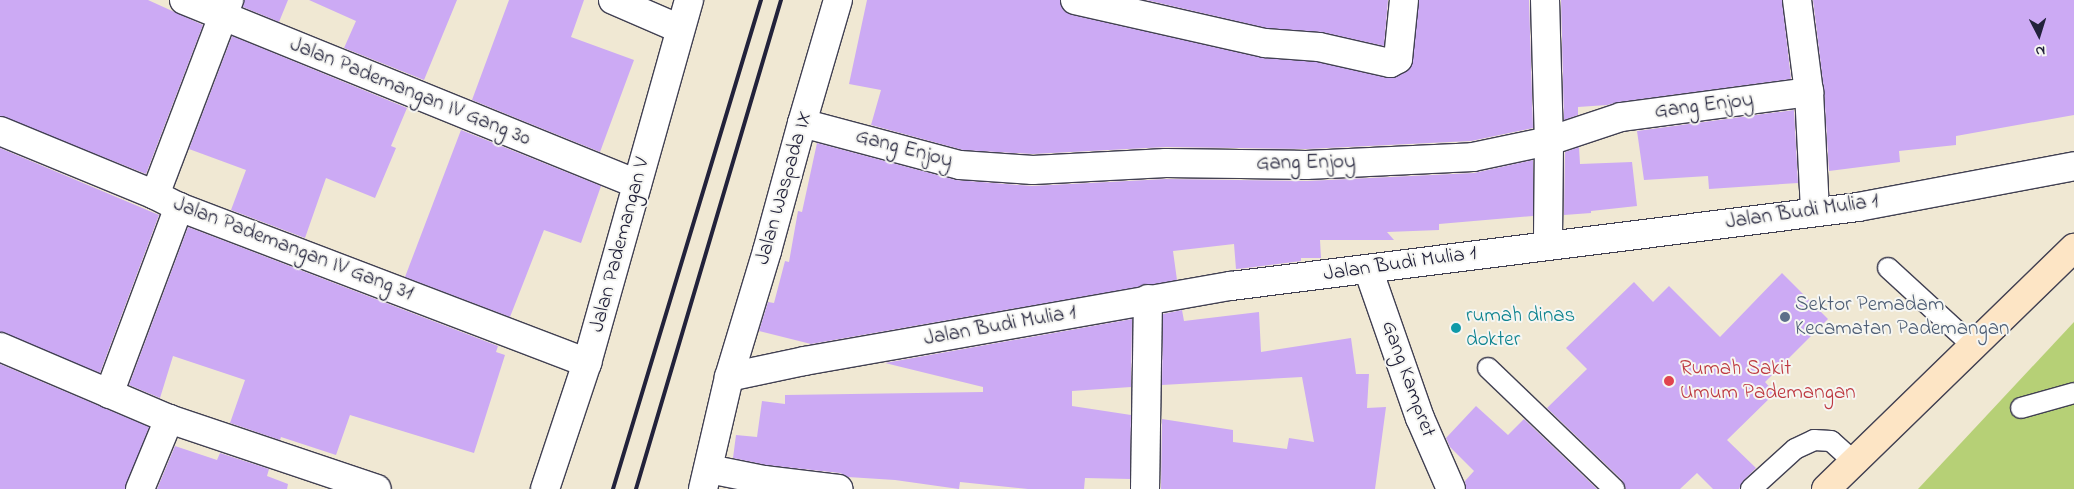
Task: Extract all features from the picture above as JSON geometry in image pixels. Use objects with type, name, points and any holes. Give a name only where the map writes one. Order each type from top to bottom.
[{"type":"street","name":"Jalan Pademangan IV Gang 30","points":[[184,0],[226,8],[637,184]]},
{"type":"street","points":[[613,0],[680,30]]},
{"type":"street","name":"Jalan Pademangan V","points":[[545,489],[587,363],[689,0]]},
{"type":"street","name":"Jalan Waspada IX","points":[[706,479],[728,377],[767,251],[838,0]]},
{"type":"street","points":[[1074,0],[1265,43],[1319,47],[1390,63],[1398,60],[1404,0]]},
{"type":"street","points":[[1545,0],[1549,142],[1548,244]]},
{"type":"street","points":[[1797,0],[1809,92],[1815,212]]},
{"type":"street","points":[[109,394],[226,8]]},
{"type":"street","name":"Gang Enjoy","points":[[802,123],[960,165],[1033,170],[1166,163],[1306,165],[1473,157],[1549,142],[1621,117],[1809,92]]},
{"type":"street","name":"Jalan Pademangan IV Gang 31","points":[[0,131],[167,201],[587,363]]},
{"type":"street","name":"Jalan Budi Mulia 1","points":[[728,377],[804,361],[1148,299],[1231,286],[1548,244],[1858,207],[2074,166]]},
{"type":"street","points":[[1826,489],[2074,248]]},
{"type":"street","name":"Gang Kampret","points":[[1368,269],[1420,418],[1451,489]]},
{"type":"street","points":[[1145,489],[1148,299]]},
{"type":"street","points":[[0,347],[169,419],[377,489]]},
{"type":"street","points":[[140,489],[169,419]]},
{"type":"street","points":[[706,479],[764,480],[838,489]]},
{"type":"lane","points":[[1888,268],[1973,346]]},
{"type":"lane","points":[[1488,368],[1614,489]]},
{"type":"lane","points":[[2021,408],[2074,393]]},
{"type":"lane","points":[[1751,489],[1795,449],[1814,440],[1831,441],[1854,462]]},
{"type":"green space","points":[[2074,322],[2074,489],[1918,489]]},
{"type":"building","points":[[0,0],[148,0],[203,25],[146,174],[0,116]]},
{"type":"building","points":[[244,0],[288,0],[279,22],[243,7]]},
{"type":"building","points":[[309,0],[457,0],[424,80],[344,48],[356,21]]},
{"type":"building","points":[[509,0],[584,0],[571,37],[634,60],[600,152],[472,100]]},
{"type":"building","points":[[867,0],[1060,0],[1064,11],[1072,15],[1262,58],[1317,62],[1387,78],[1397,77],[1411,67],[1419,0],[1529,0],[1533,128],[1471,141],[1306,149],[1166,147],[1033,154],[963,150],[871,125],[881,90],[849,84]]},
{"type":"building","points":[[1146,0],[1388,0],[1384,46],[1322,32],[1267,28]]},
{"type":"building","points":[[1561,0],[1782,0],[1791,79],[1607,105],[1578,107],[1578,115],[1564,120]]},
{"type":"building","points":[[1813,0],[2074,0],[2074,115],[1956,136],[1956,145],[1899,151],[1900,162],[1829,171],[1824,90]]},
{"type":"building","points":[[232,36],[407,108],[391,146],[396,148],[375,198],[326,178],[305,238],[231,210],[246,170],[189,149]]},
{"type":"building","points":[[1794,110],[1798,183],[1709,189],[1708,176],[1644,180],[1637,131]]},
{"type":"building","points":[[461,130],[601,186],[581,243],[544,230],[510,317],[405,277]]},
{"type":"building","points":[[817,143],[956,180],[1032,186],[1166,179],[1307,181],[1474,173],[1533,160],[1533,216],[1439,224],[1439,230],[1387,232],[1394,240],[1320,240],[1321,258],[1301,258],[1301,261],[1236,269],[1234,244],[1173,251],[1177,280],[811,344],[759,331],[768,302],[774,303],[785,261],[789,262],[798,211],[802,212]]},
{"type":"building","points":[[1579,147],[1580,164],[1632,162],[1637,206],[1564,215],[1565,152]]},
{"type":"building","points":[[0,148],[159,215],[100,373],[0,332]]},
{"type":"building","points":[[188,227],[498,346],[496,352],[505,355],[474,453],[350,415],[336,455],[281,437],[280,440],[230,423],[245,380],[173,356],[160,398],[129,385]]},
{"type":"building","name":"Rumah Sakit Umum Pademangan","points":[[1782,273],[1828,319],[1765,382],[1775,393],[1727,440],[1756,468],[1743,481],[1739,489],[1713,489],[1697,473],[1680,489],[1626,489],[1622,480],[1547,408],[1587,369],[1566,348],[1634,282],[1653,302],[1669,286],[1720,337]]},
{"type":"building","points":[[1182,310],[1184,321],[1259,312],[1261,352],[1351,338],[1356,374],[1369,374],[1367,408],[1386,407],[1375,489],[1161,489],[1162,419],[1233,430],[1233,442],[1287,449],[1289,438],[1314,442],[1302,377],[1162,385],[1163,314]]},
{"type":"building","points":[[1132,319],[1131,387],[1072,391],[1072,406],[1131,415],[1130,479],[1085,478],[1084,489],[1028,489],[960,482],[959,489],[895,480],[848,477],[840,473],[766,465],[733,458],[736,435],[757,437],[762,401],[785,404],[785,395],[983,392],[983,387],[885,363]]},
{"type":"building","points":[[0,364],[149,427],[125,489],[0,489]]},
{"type":"building","points":[[1476,406],[1508,435],[1524,419],[1597,489],[1466,489],[1465,481],[1474,471],[1450,447],[1446,438]]},
{"type":"building","points":[[175,446],[217,460],[220,453],[269,469],[267,476],[288,484],[287,489],[157,489]]},
{"type":"railway","points":[[613,489],[761,0]]},
{"type":"railway","points":[[636,489],[781,0]]},
{"type":"place","name":"Sektor Pemadam Kecamatan Pademangan","points":[[1785,317]]},
{"type":"place","name":"rumah dinas dokter","points":[[1456,328]]},
{"type":"place","name":"Rumah Sakit Umum Pademangan","points":[[1669,381]]}]
